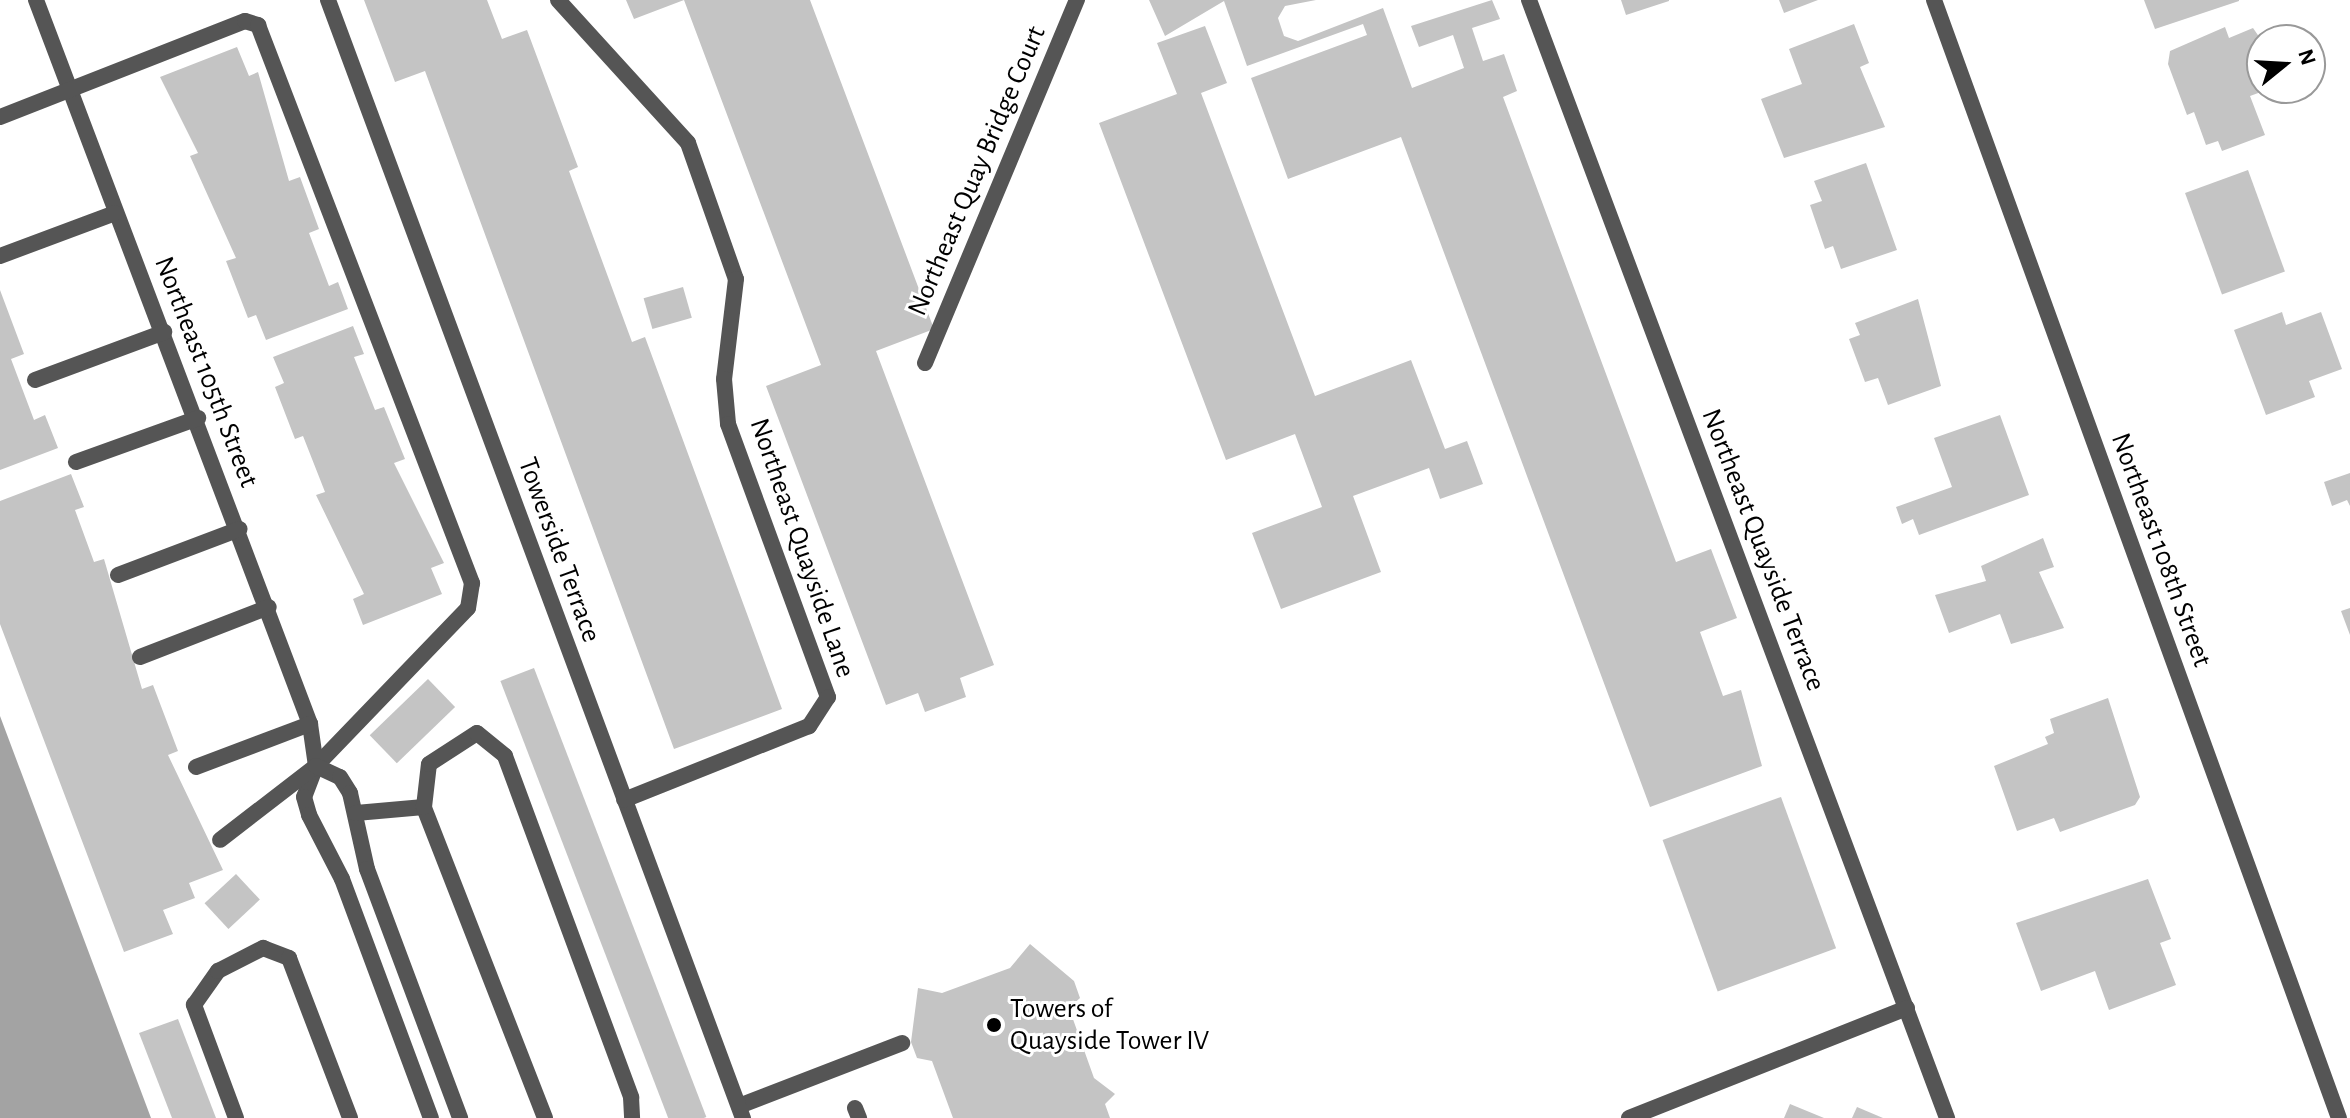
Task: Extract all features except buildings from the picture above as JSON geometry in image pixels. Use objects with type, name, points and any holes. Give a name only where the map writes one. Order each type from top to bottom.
[{"type":"street","name":"Northeast 105th Street","points":[[36,0],[115,213],[198,418],[269,607],[310,724],[316,766]]},
{"type":"street","name":"Towerside Terrace","points":[[328,0],[741,1112]]},
{"type":"street","name":"Northeast Quayside Lane","points":[[558,0],[688,143],[736,279],[724,379],[728,424],[828,697],[809,726],[624,800]]},
{"type":"street","name":"Northeast Quay Bridge Court","points":[[925,363],[1077,0]]},
{"type":"street","name":"Northeast Quayside Terrace","points":[[1529,0],[1947,1118]]},
{"type":"street","name":"Northeast 108th Street","points":[[1934,0],[2339,1118]]},
{"type":"street","points":[[0,117],[245,21],[258,25],[472,583],[468,608],[316,766],[220,840]]},
{"type":"street","points":[[0,256],[115,213]]},
{"type":"street","points":[[35,380],[164,332]]},
{"type":"street","points":[[76,462],[198,418]]},
{"type":"street","points":[[118,575],[240,529]]},
{"type":"street","points":[[140,657],[269,607]]},
{"type":"street","points":[[196,767],[310,724]]},
{"type":"street","points":[[545,1118],[424,807],[429,764],[452,742],[477,733],[505,756],[631,1097],[632,1118]]},
{"type":"street","points":[[316,766],[340,777],[356,813],[367,869],[460,1118]]},
{"type":"street","points":[[316,766],[304,797],[309,815],[342,879],[431,1118]]},
{"type":"street","points":[[356,813],[424,807]]},
{"type":"street","points":[[236,1118],[194,1005],[218,971],[263,948],[289,958],[350,1118]]},
{"type":"street","points":[[1629,1118],[1907,1008]]},
{"type":"street","points":[[741,1112],[902,1043]]},
{"type":"shaded area","points":[[0,716],[151,1118],[0,1118]]},
{"type":"place","name":"Towers of Quayside Tower IV","points":[[994,1025]]}]
